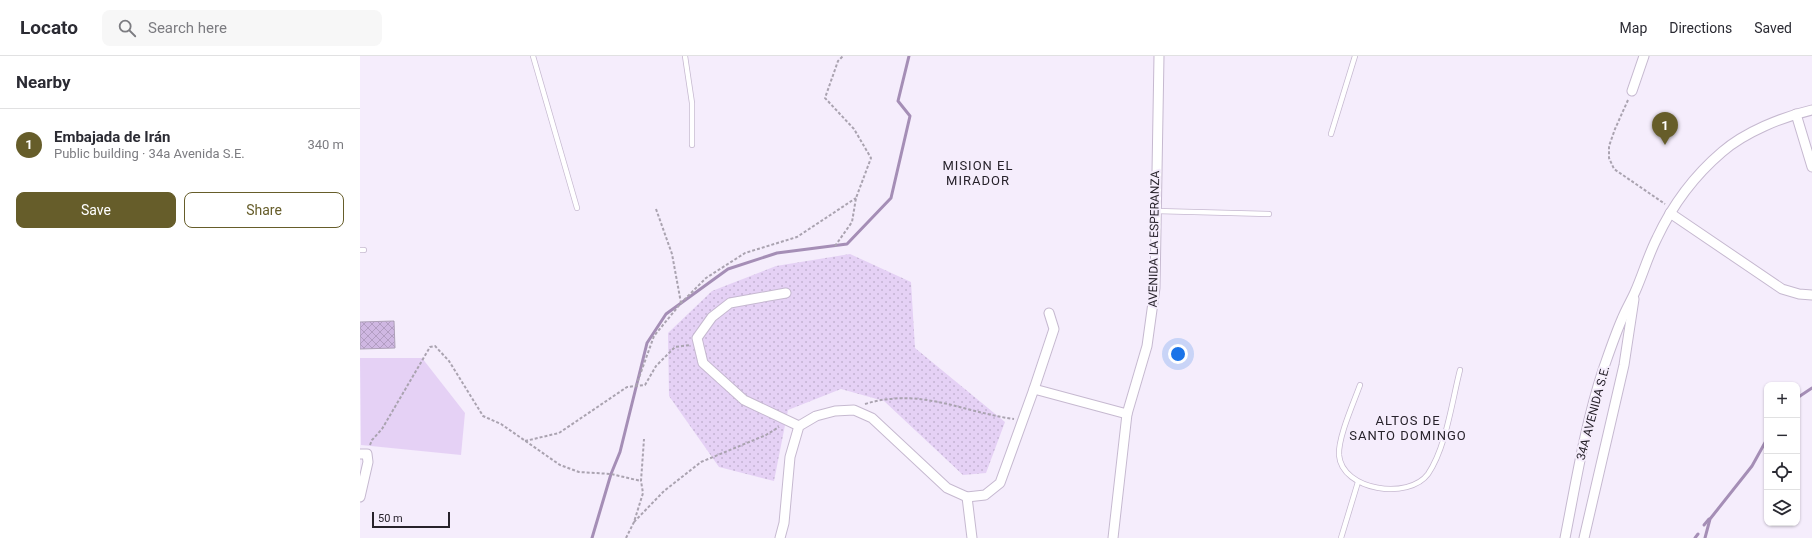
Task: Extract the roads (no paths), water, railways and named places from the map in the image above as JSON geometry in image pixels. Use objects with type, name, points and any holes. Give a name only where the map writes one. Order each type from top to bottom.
[{"type":"street","name":"AVENIDA LA ESPERANZA","points":[[1114,538],[1127,414],[1147,346],[1155,288],[1158,56]]},
{"type":"street","points":[[1632,91],[1644,56]]},
{"type":"street","name":"34A AVENIDA S.E.","points":[[1565,538],[1582,446],[1603,370],[1622,319],[1635,292],[1642,270],[1671,212],[1696,178],[1722,151],[1754,132],[1796,114],[1812,110]]},
{"type":"street","points":[[1796,114],[1812,168]]},
{"type":"street","points":[[1671,212],[1782,288],[1799,294],[1812,295]]},
{"type":"street","name":"34A AVENIDA S.E.","points":[[1584,538],[1624,364],[1635,292]]},
{"type":"street","points":[[786,293],[730,303],[712,317],[697,338],[703,363],[744,400],[799,426]]},
{"type":"street","points":[[780,538],[784,523],[790,457],[799,426],[816,416],[835,411],[854,410],[872,418],[947,488],[967,497],[985,494],[1000,483],[1054,329],[1049,312]]},
{"type":"street","points":[[1034,389],[1127,414]]},
{"type":"street","points":[[360,497],[368,462],[364,454]]},
{"type":"street","points":[[967,497],[972,538]]},
{"type":"lane","points":[[533,56],[577,208]]},
{"type":"lane","points":[[685,56],[692,103],[692,145]]},
{"type":"lane","points":[[1331,134],[1355,56]]},
{"type":"lane","points":[[1156,211],[1269,214]]},
{"type":"lane","points":[[1360,385],[1343,434],[1339,454],[1345,472],[1358,482],[1372,486],[1403,488],[1412,485],[1427,475],[1440,453],[1460,370]]},
{"type":"lane","points":[[1341,538],[1351,510],[1358,482]]},
{"type":"waterway","points":[[592,538],[611,474],[620,452],[647,343],[666,314],[728,269],[777,253],[847,244],[891,198],[910,116],[898,101],[909,56]]},
{"type":"waterway","points":[[1800,396],[1812,388]]},
{"type":"waterway","points":[[1705,538],[1710,519],[1752,466],[1764,444]]},
{"type":"waterway","points":[[1704,525],[1709,519]]},
{"type":"waterway","points":[[1695,538],[1698,534]]},
{"type":"place","name":"Embajada de Irán","points":[[1665,145]]},
{"type":"district","name":"MISION EL MIRADOR","points":[[978,172]]},
{"type":"district","name":"ALTOS DE SANTO DOMINGO","points":[[1408,428]]}]
